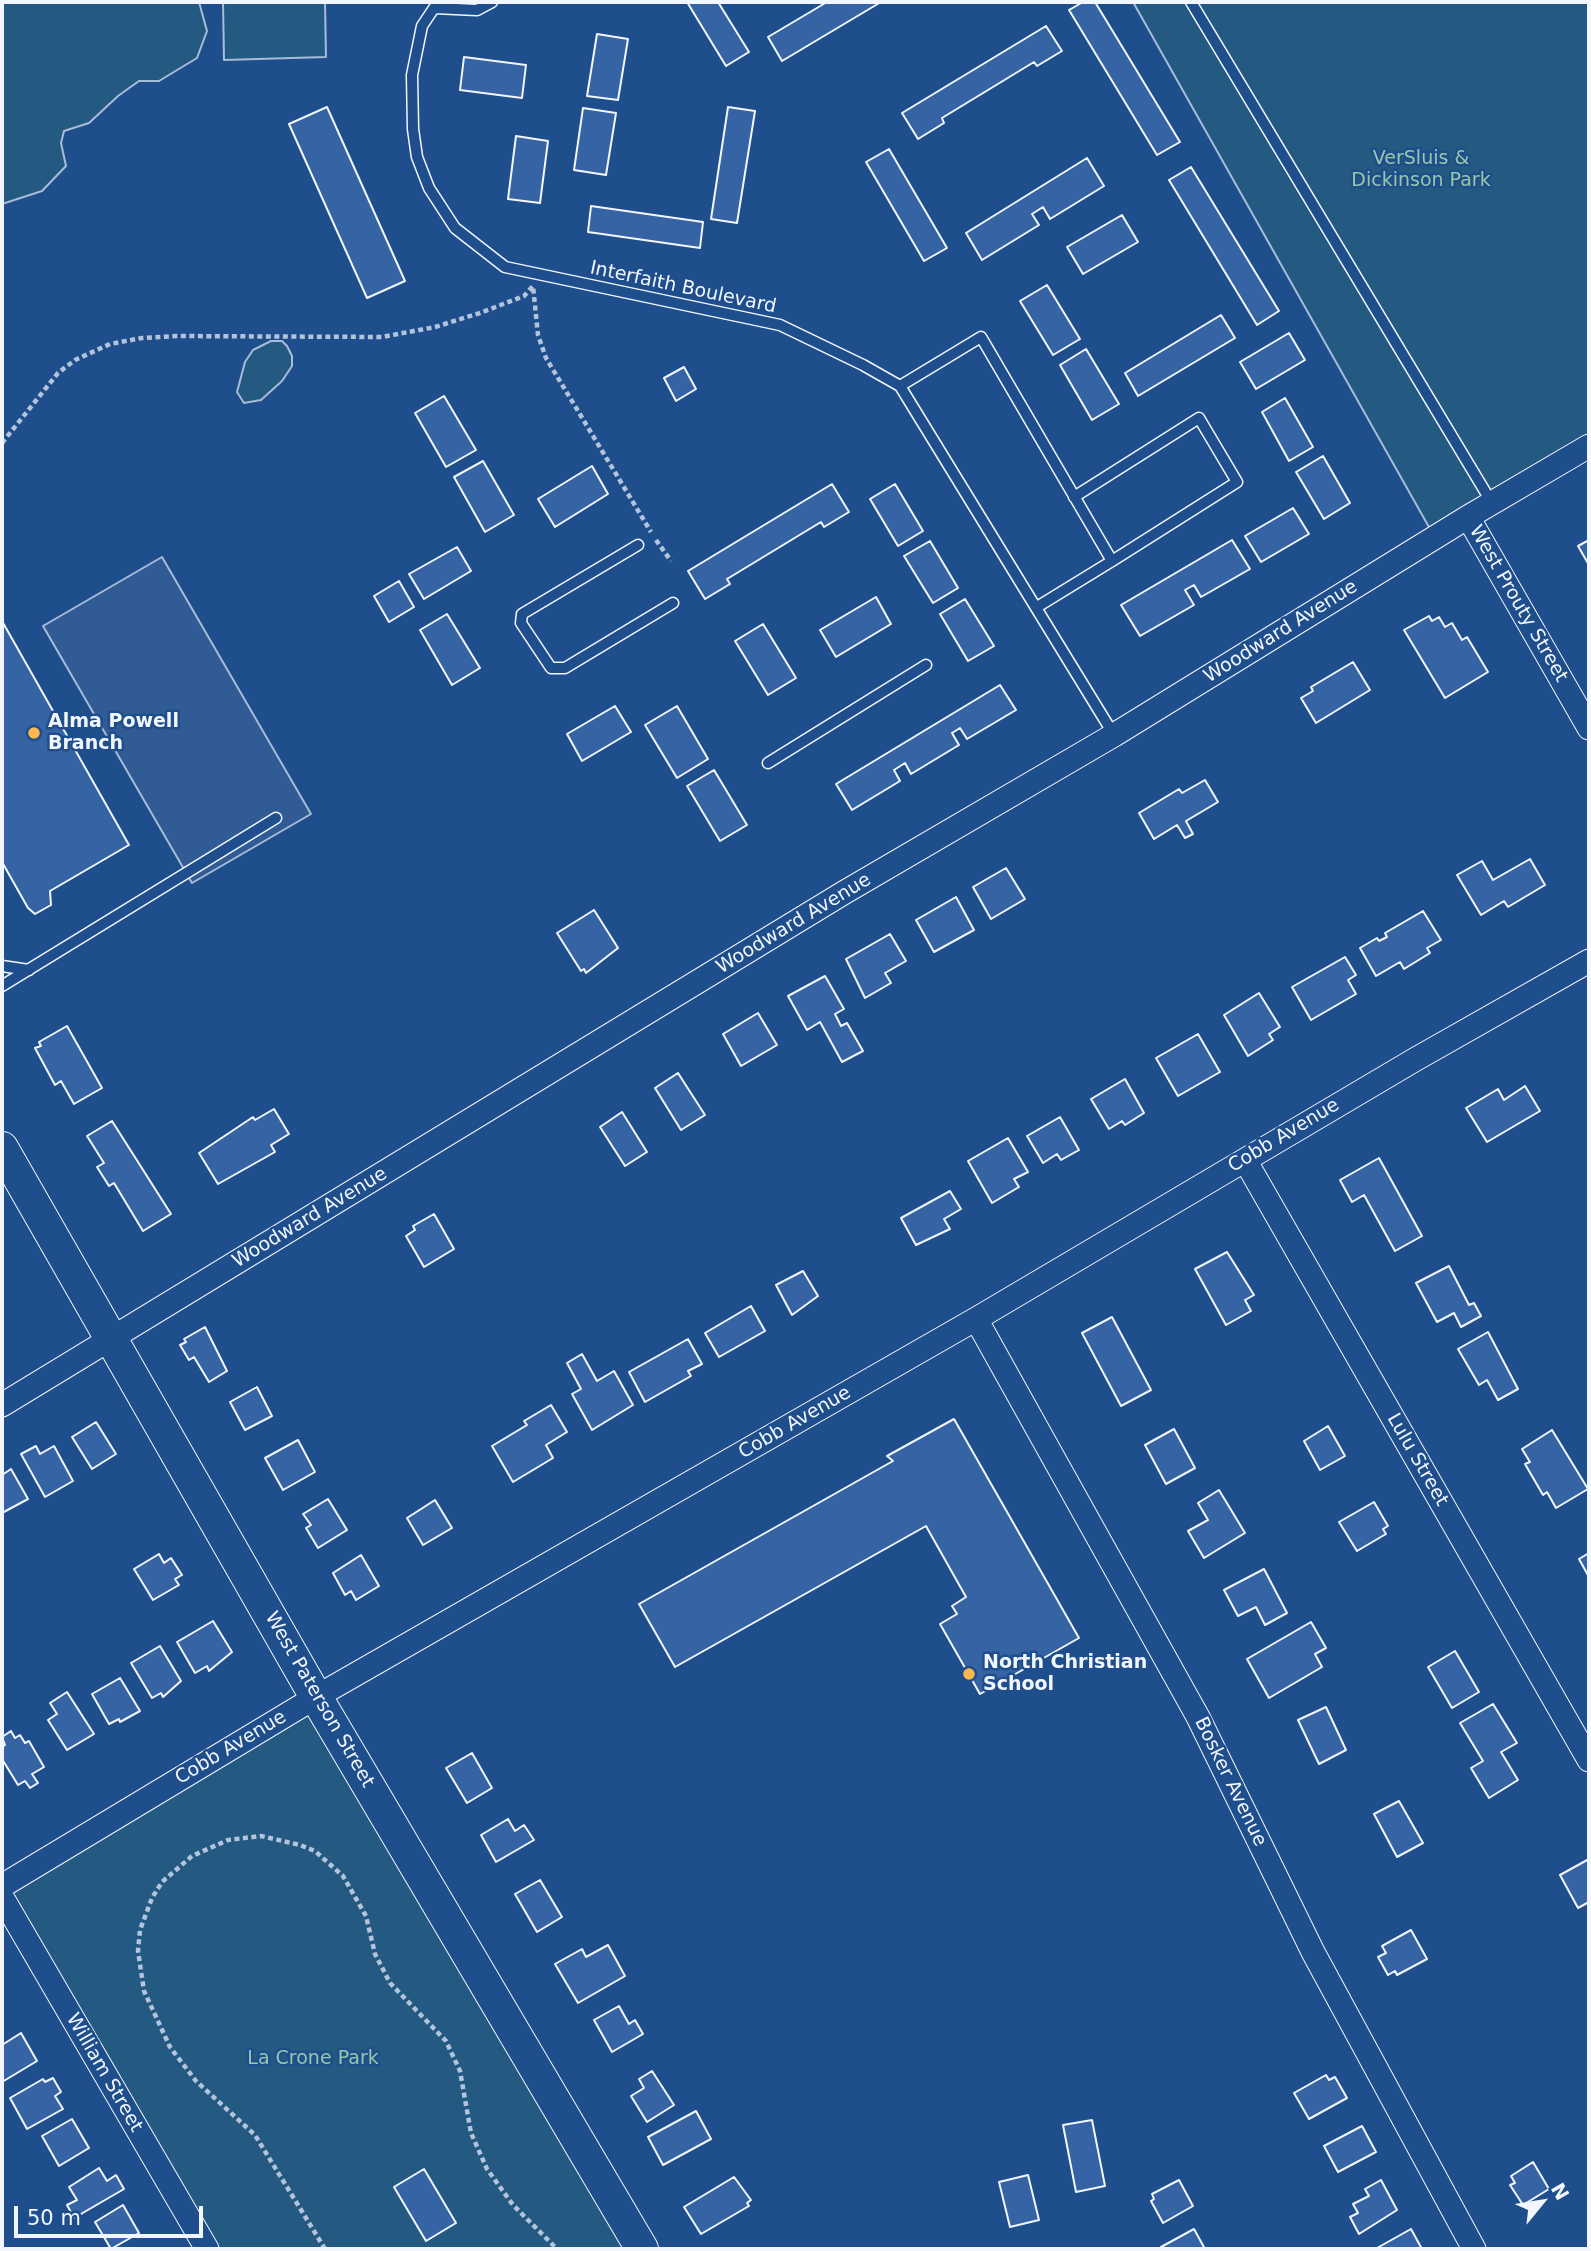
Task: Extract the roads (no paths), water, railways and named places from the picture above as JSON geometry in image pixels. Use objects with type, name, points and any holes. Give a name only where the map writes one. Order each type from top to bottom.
[{"type":"street","name":"Woodward Avenue","points":[[2,1405],[845,892],[1114,735],[1468,517],[1589,446]]},
{"type":"street","name":"West Prouty Street","points":[[1468,517],[1589,728]]},
{"type":"street","name":"Cobb Avenue","points":[[2,1886],[316,1697],[976,1319],[1589,961]]},
{"type":"street","name":"West Paterson Street","points":[[2,1149],[316,1697],[642,2249]]},
{"type":"street","name":"Lulu Street","points":[[1245,1160],[1589,1760]]},
{"type":"street","name":"Bosker Avenue","points":[[976,1319],[1198,1717],[1313,1952],[1474,2249]]},
{"type":"street","name":"William Street","points":[[2,1897],[207,2249]]},
{"type":"lane","name":"Interfaith Boulevard","points":[[492,2],[477,10],[433,5],[422,26],[412,75],[413,129],[417,157],[429,188],[443,213],[471,243],[505,267],[525,274],[780,325],[900,386],[1114,735]]},
{"type":"lane","points":[[1191,2],[1492,503]]},
{"type":"lane","points":[[900,386],[981,337],[1112,561]]},
{"type":"lane","points":[[1037,607],[1237,482],[1199,418],[1074,497]]},
{"type":"lane","points":[[638,545],[522,614],[521,624],[551,668],[565,668],[673,603]]},
{"type":"lane","points":[[768,763],[926,666]]},
{"type":"lane","points":[[2,986],[275,818]]},
{"type":"lane","points":[[2,966],[29,970]]},
{"type":"place","name":"Alma Powell Branch","points":[[34,733]]},
{"type":"place","name":"North Christian School","points":[[969,1674]]},
{"type":"park label","name":"VerSluis & Dickinson Park","points":[[1421,170]]},
{"type":"park label","name":"La Crone Park","points":[[313,2059]]}]
